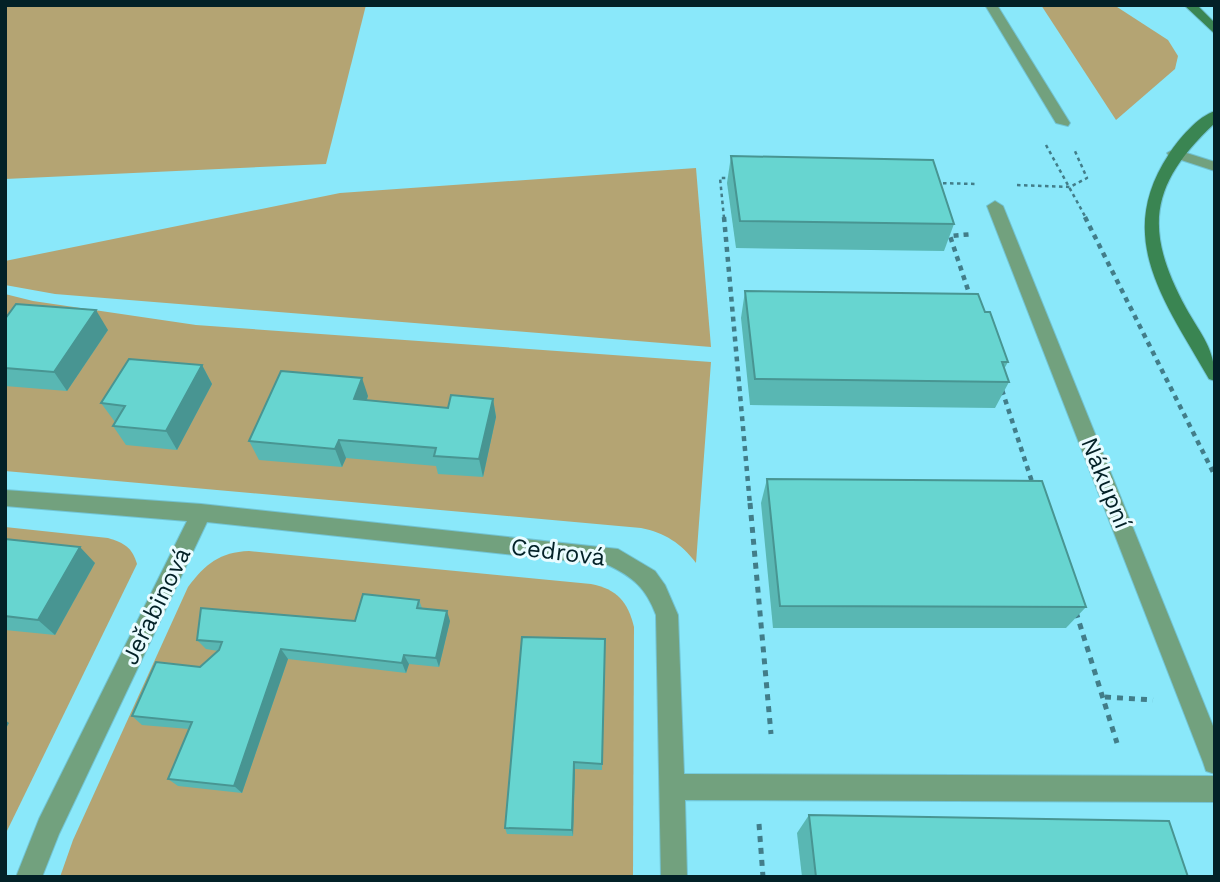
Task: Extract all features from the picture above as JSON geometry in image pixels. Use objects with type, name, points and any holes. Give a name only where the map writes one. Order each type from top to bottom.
[{"type":"main road","points":[[1190,5],[1215,30]]},
{"type":"main road","points":[[1201,5],[1215,12]]},
{"type":"main road","points":[[1215,115],[1192,133],[1174,153],[1154,186],[1149,226],[1153,247],[1172,295],[1215,374]]},
{"type":"street","points":[[991,5],[1063,123]]},
{"type":"street","points":[[1174,153],[1215,167]]},
{"type":"street","name":"Nákupní","points":[[995,206],[1215,762]]},
{"type":"street","name":"Jeřabinová","points":[[5,498],[201,513],[48,828],[29,877]]},
{"type":"street","name":"Cedrová","points":[[201,513],[610,556],[635,568],[658,586],[667,615],[674,877]]},
{"type":"street","points":[[672,787],[1215,789]]},
{"type":"path","points":[[1012,185],[1070,187],[1087,178],[1063,123]]},
{"type":"path","points":[[734,178],[720,178],[771,734]]},
{"type":"path","points":[[928,183],[984,185]]},
{"type":"path","points":[[1070,187],[1215,476]]},
{"type":"path","points":[[972,302],[950,236],[1005,232]]},
{"type":"path","points":[[999,381],[1034,486]]},
{"type":"path","points":[[1074,605],[1105,697],[1117,743]]},
{"type":"path","points":[[1105,697],[1168,701]]},
{"type":"path","points":[[758,818],[763,877]]},
{"type":"shaded area","points":[[5,5],[366,5],[326,164],[5,179]]},
{"type":"shaded area","points":[[1041,5],[1114,5],[1168,40],[1178,56],[1175,69],[1116,120]]},
{"type":"shaded area","points":[[696,168],[711,347],[55,294],[5,285],[5,261],[340,193]]},
{"type":"shaded area","points":[[5,294],[33,301],[196,325],[711,362],[696,563],[672,540],[641,528],[5,471]]},
{"type":"shaded area","points":[[5,527],[108,538],[127,546],[137,564],[5,835]]},
{"type":"shaded area","points":[[249,551],[591,584],[608,589],[620,598],[634,627],[633,877],[60,877],[73,840],[188,587],[214,561],[230,554]]},
{"type":"building","points":[[731,156],[933,160],[954,224],[740,221]]},
{"type":"building","points":[[745,291],[978,294],[985,312],[990,312],[1008,362],[1002,362],[1009,382],[755,379]]},
{"type":"building","points":[[16,304],[96,310],[54,372],[5,368],[5,319]]},
{"type":"building","points":[[129,359],[202,365],[166,431],[113,426],[125,406],[101,403]]},
{"type":"building","points":[[281,371],[362,378],[354,399],[448,408],[451,395],[493,399],[479,459],[434,456],[436,448],[339,440],[335,449],[249,441]]},
{"type":"building","points":[[767,479],[1042,481],[1086,607],[780,606]]},
{"type":"building","points":[[5,539],[80,547],[38,620],[5,616]]},
{"type":"building","points":[[363,594],[419,600],[417,608],[447,611],[436,658],[404,655],[402,663],[281,649],[234,786],[168,779],[192,722],[132,716],[156,662],[200,667],[219,650],[222,642],[197,640],[201,608],[355,621]]},
{"type":"building","points":[[522,637],[605,639],[602,764],[574,762],[572,830],[505,828]]},
{"type":"building","points":[[809,815],[1169,821],[1188,877],[816,877]]}]
